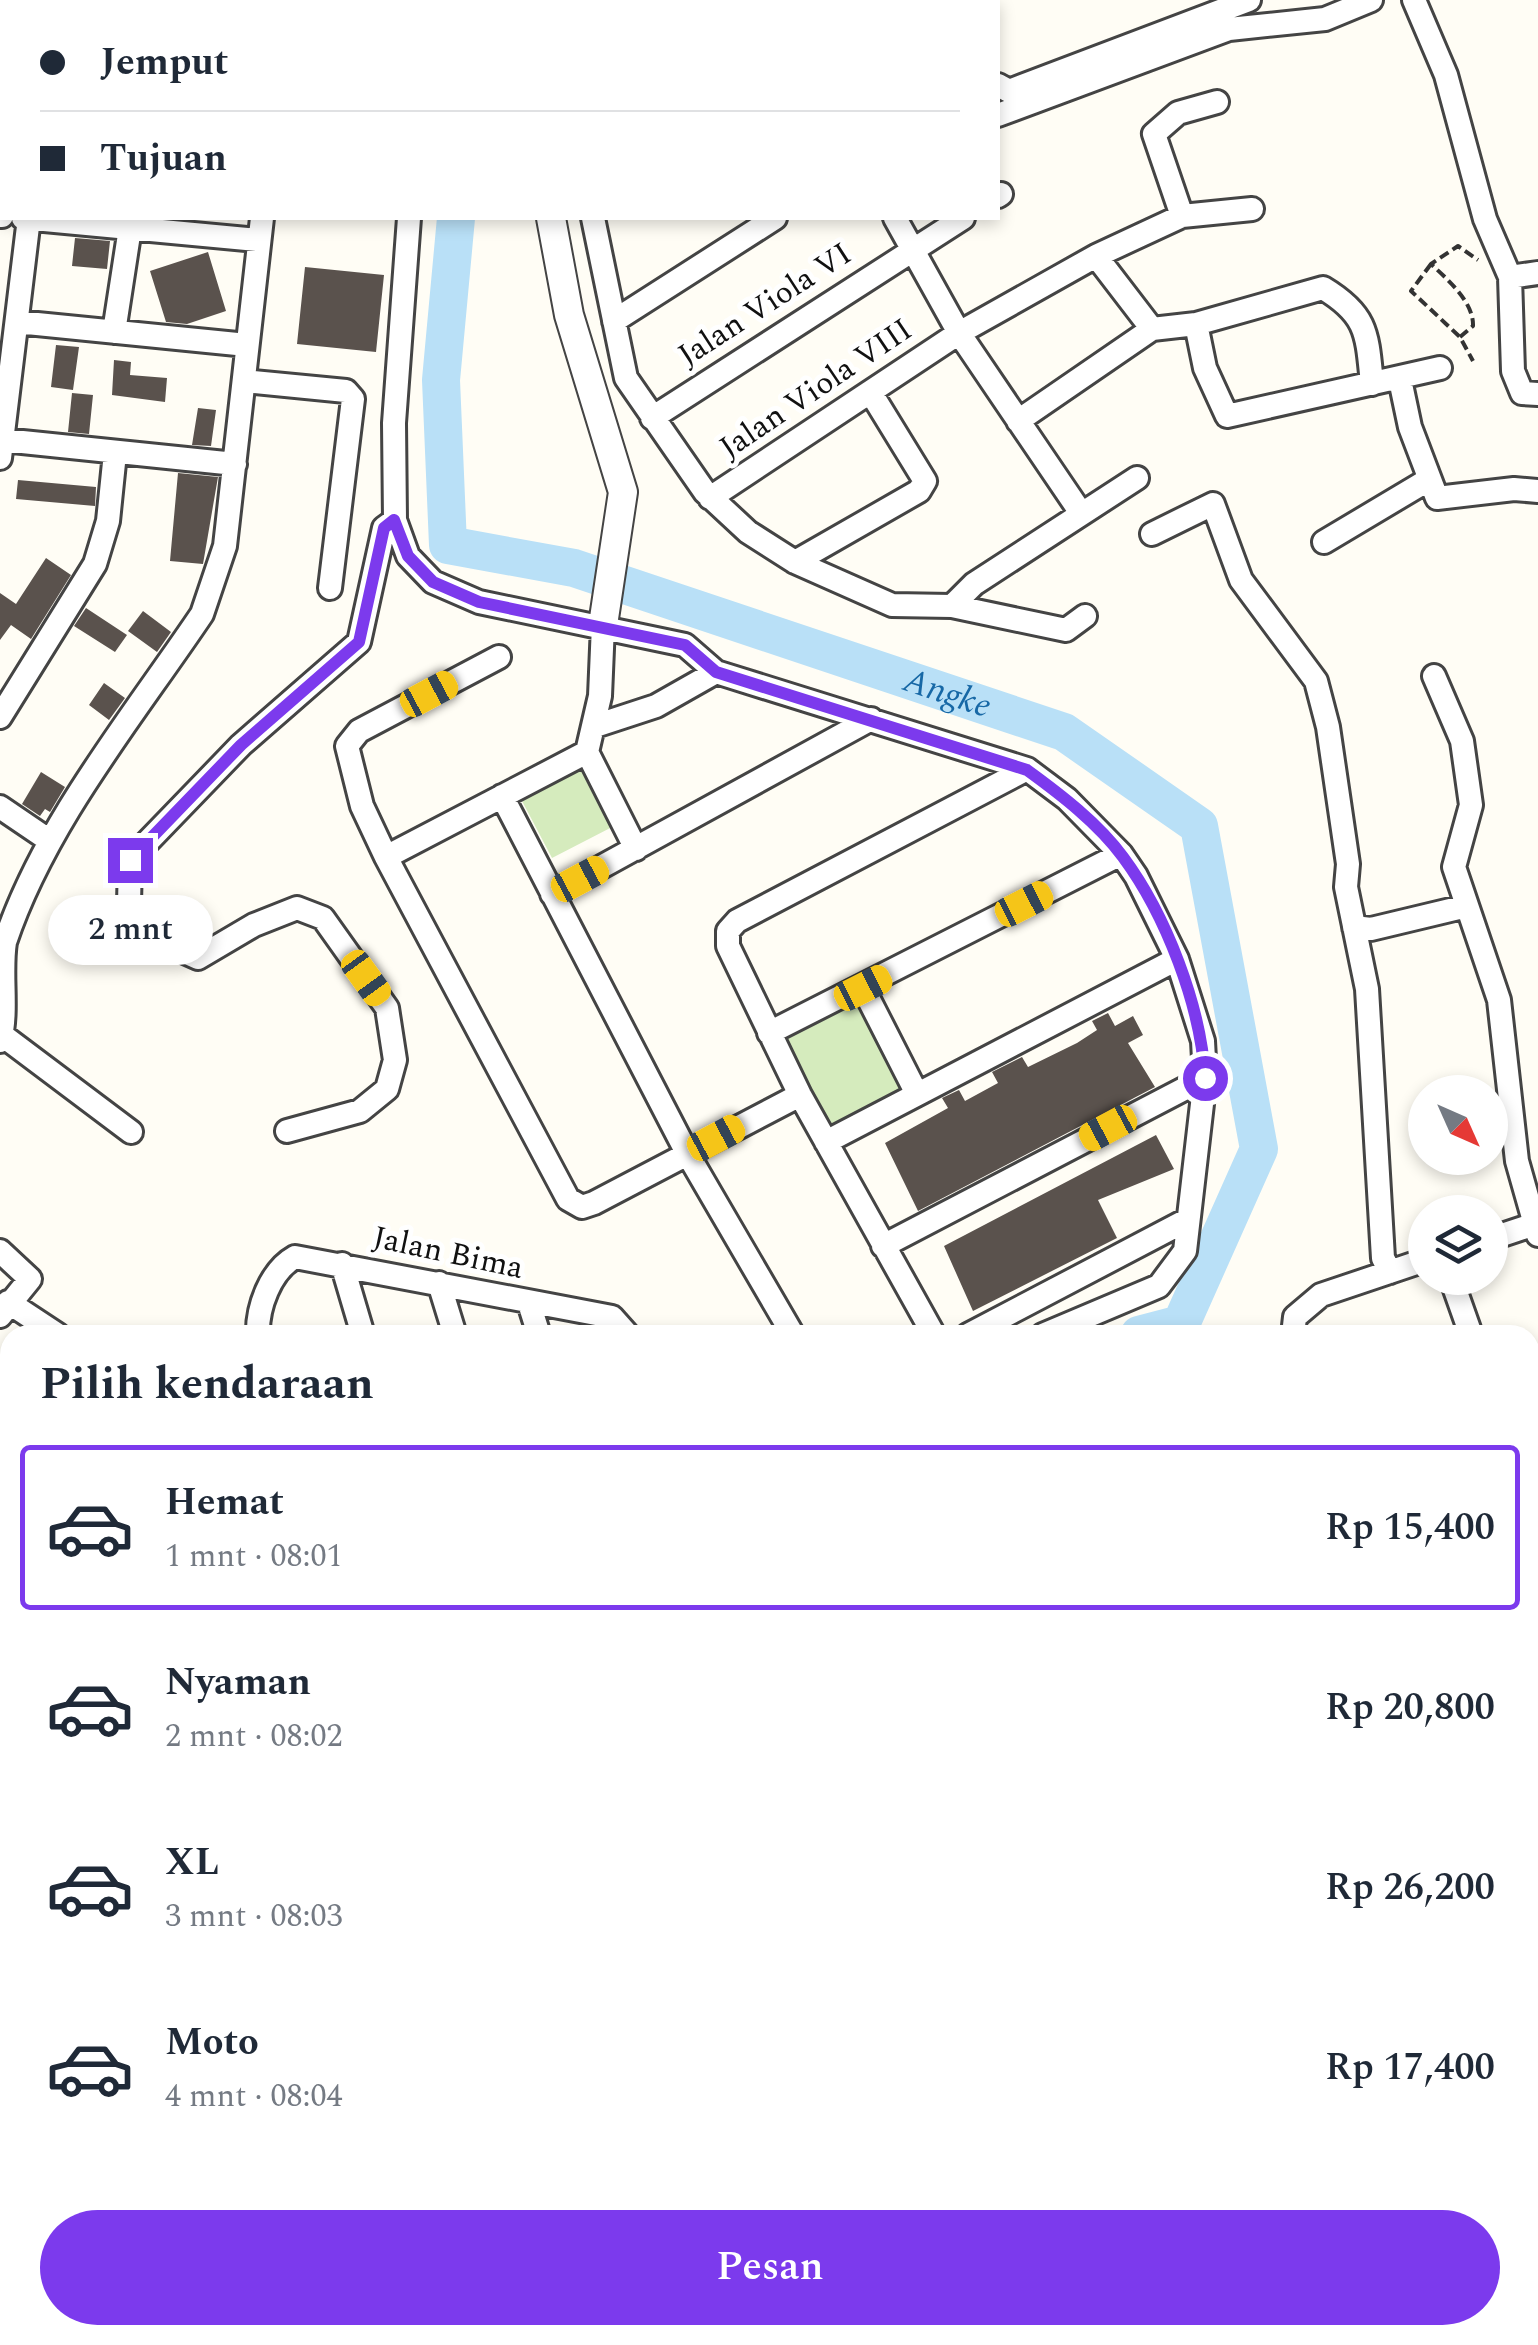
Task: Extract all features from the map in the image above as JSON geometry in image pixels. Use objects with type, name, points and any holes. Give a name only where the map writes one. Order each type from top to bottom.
[{"type":"street","points":[[1002,88],[1249,0]]},
{"type":"street","points":[[1000,114],[1228,30],[1325,19],[1371,0]]},
{"type":"street","points":[[1414,0],[1446,74],[1486,219],[1510,284],[1512,371],[1522,393],[1538,394]]},
{"type":"street","points":[[1182,216],[1154,134],[1178,112],[1217,102]]},
{"type":"street","name":"Jalan Viola VIII","points":[[710,498],[958,333],[1096,256],[1182,216],[1252,209]]},
{"type":"street","points":[[27,220],[2,449],[115,453],[235,464]]},
{"type":"street","points":[[48,220],[130,228],[260,229],[225,546],[202,614],[50,841],[2,947],[1,1038],[130,1132]]},
{"type":"street","points":[[409,220],[394,424],[394,520],[408,556],[433,582],[479,602],[604,619],[685,645],[716,672],[1027,770],[1067,800],[1122,854],[1177,959],[1203,1041],[1205,1078],[1185,1251],[1158,1286],[1066,1325]]},
{"type":"street","points":[[551,220],[569,316],[623,492],[604,619],[594,726],[587,752],[636,849]]},
{"type":"street","points":[[597,220],[626,378],[710,498],[748,532],[795,562],[892,605],[952,606],[1066,630],[1085,616]]},
{"type":"street","points":[[614,321],[772,220]]},
{"type":"street","points":[[896,220],[958,333],[1081,513]]},
{"type":"street","name":"Jalan Viola VI","points":[[652,418],[959,220]]},
{"type":"street","points":[[114,332],[130,228]]},
{"type":"street","points":[[1096,256],[1152,330]]},
{"type":"street","points":[[1510,284],[1538,273]]},
{"type":"street","points":[[1018,420],[1152,330],[1196,324],[1323,288],[1351,304],[1367,338],[1372,384]]},
{"type":"street","points":[[17,322],[247,345]]},
{"type":"street","points":[[1196,324],[1205,368],[1227,416],[1440,368]]},
{"type":"street","points":[[244,381],[346,391],[353,398],[330,588]]},
{"type":"street","points":[[1402,389],[1428,480],[1439,499],[1514,489],[1538,491]]},
{"type":"street","points":[[795,562],[919,491],[925,482],[871,393]]},
{"type":"street","points":[[0,717],[95,564],[108,521],[115,453]]},
{"type":"street","points":[[952,606],[974,584],[1137,478]]},
{"type":"street","points":[[1324,542],[1428,480]]},
{"type":"street","points":[[1152,534],[1214,504],[1241,580],[1316,681],[1328,727],[1354,927],[1367,988],[1383,1258],[1390,1272]]},
{"type":"street","points":[[288,1131],[360,1111],[387,1089],[395,1060],[387,1008],[323,918],[297,908],[254,925],[198,958],[169,945],[130,904],[130,860],[241,745],[359,642],[384,528],[394,520]]},
{"type":"street","points":[[498,658],[349,739],[362,806],[386,857],[568,1199],[582,1207],[594,1204],[800,1094]]},
{"type":"street","points":[[594,726],[656,706],[716,672]]},
{"type":"street","points":[[1434,676],[1462,741],[1472,805],[1454,867],[1499,1000],[1517,1161],[1537,1227],[1508,1234]]},
{"type":"street","points":[[552,894],[871,719]]},
{"type":"street","points":[[386,857],[587,752]]},
{"type":"street","points":[[928,1325],[768,1033],[728,946],[728,931],[737,921],[1027,770]]},
{"type":"street","points":[[502,796],[688,1153],[787,1325]]},
{"type":"street","points":[[0,807],[50,841]]},
{"type":"street","points":[[768,1033],[1122,854]]},
{"type":"street","points":[[1354,927],[1371,929],[1467,906]]},
{"type":"street","points":[[826,1142],[1177,959]]},
{"type":"street","points":[[863,988],[916,1092]]},
{"type":"street","points":[[883,1246],[1205,1078]]},
{"type":"street","points":[[987,1325],[1187,1220]]},
{"type":"street","points":[[0,1251],[30,1280],[4,1309],[37,1325]]},
{"type":"street","name":"Jalan Bima","points":[[259,1325],[272,1280],[282,1264],[295,1258],[439,1283],[613,1325]]},
{"type":"street","points":[[342,1264],[360,1325]]},
{"type":"street","points":[[1294,1325],[1295,1317],[1306,1304],[1408,1266]]},
{"type":"street","points":[[439,1283],[452,1325]]},
{"type":"street","points":[[1457,1295],[1468,1325]]},
{"type":"street","points":[[529,1303],[536,1325]]},
{"type":"path","points":[[1473,361],[1460,337],[1412,291],[1430,264],[1463,246],[1510,284]]},
{"type":"path","points":[[1430,264],[1451,283],[1474,318],[1473,326],[1460,337]]},
{"type":"green space","points":[[585,766],[616,825],[552,858],[521,799]]},
{"type":"green space","points":[[860,996],[908,1089],[831,1131],[777,1035]]},
{"type":"building","points":[[75,238],[110,241],[107,269],[72,266]]},
{"type":"building","points":[[208,252],[226,311],[187,324],[166,322],[150,271]]},
{"type":"building","points":[[305,267],[384,275],[376,352],[297,344]]},
{"type":"building","points":[[56,345],[79,347],[73,390],[51,387]]},
{"type":"building","points":[[114,360],[131,362],[130,375],[167,378],[165,402],[112,395]]},
{"type":"building","points":[[72,393],[93,395],[89,434],[68,432]]},
{"type":"building","points":[[198,408],[216,410],[211,446],[192,445]]},
{"type":"building","points":[[178,473],[218,477],[203,564],[170,561]]},
{"type":"building","points":[[18,480],[96,487],[95,506],[16,499]]},
{"type":"building","points":[[46,558],[71,575],[31,639],[11,625],[0,640],[0,593],[16,604]]},
{"type":"building","points":[[86,608],[127,635],[115,652],[74,626]]},
{"type":"building","points":[[143,611],[171,632],[157,652],[128,631]]},
{"type":"building","points":[[104,683],[125,698],[109,720],[89,705]]},
{"type":"building","points":[[41,772],[65,787],[50,812],[45,809],[40,816],[22,804]]},
{"type":"building","points":[[1108,1013],[1115,1026],[1133,1016],[1143,1035],[1128,1043],[1155,1087],[918,1211],[885,1143],[948,1108],[942,1098],[959,1090],[965,1101],[998,1083],[992,1072],[1022,1057],[1028,1067],[1077,1043],[1097,1030],[1092,1021]]},
{"type":"building","points":[[1156,1135],[1174,1169],[1098,1200],[1117,1238],[973,1311],[944,1246]]},
{"type":"waterway","name":"Angke","points":[[456,220],[441,380],[448,545],[574,568],[1064,732],[1199,826],[1259,1149],[1181,1324],[1177,1325]]},
{"type":"route","points":[[130,860],[241,745],[359,642],[384,528],[394,520],[408,556],[433,582],[479,602],[603,624],[685,645],[716,672],[1027,770],[1067,800],[1122,854],[1136,876],[1177,959],[1203,1041],[1205,1078]]}]
